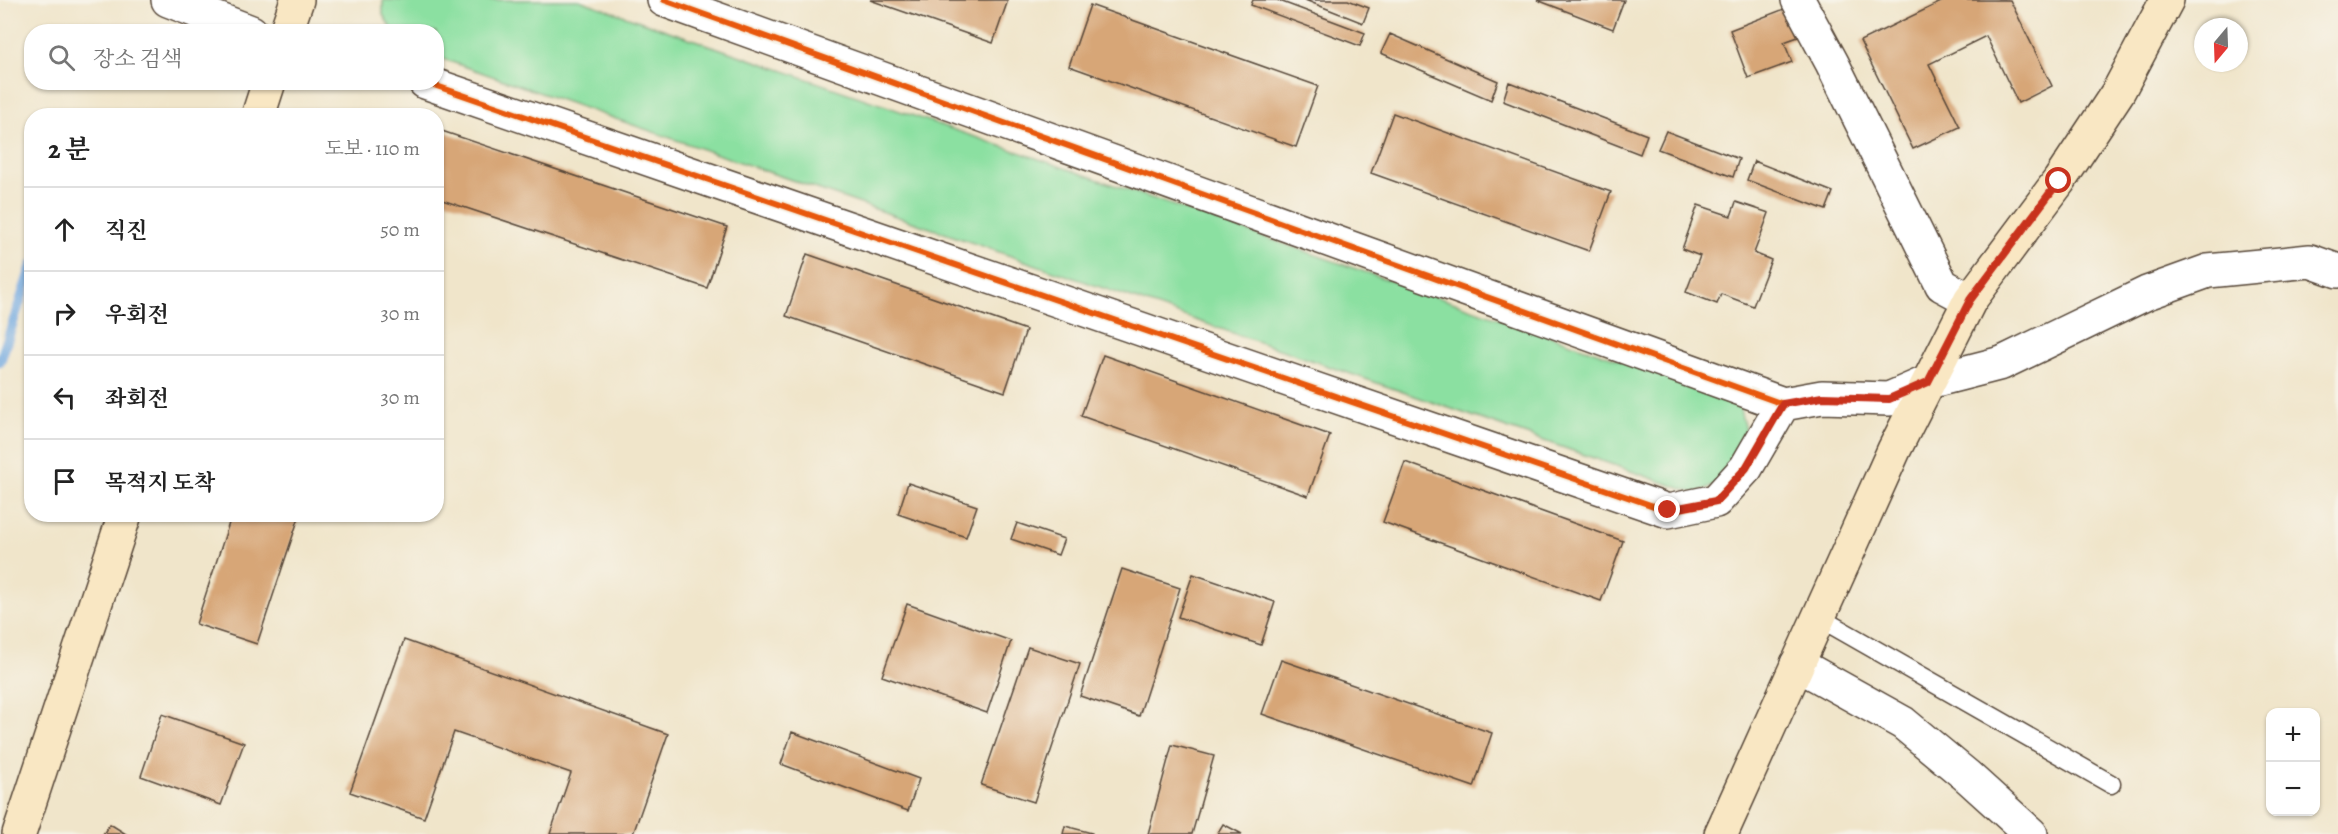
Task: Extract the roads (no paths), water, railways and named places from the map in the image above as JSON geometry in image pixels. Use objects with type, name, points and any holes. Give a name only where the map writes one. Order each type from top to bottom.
[{"type":"street","points":[[168,0],[230,24]]},
{"type":"street","points":[[289,24],[297,0]]},
{"type":"street","points":[[664,0],[1783,404],[1822,397],[1889,399],[1928,382],[2002,363],[2146,293],[2208,270],[2310,261],[2338,271]]},
{"type":"street","points":[[1798,0],[1832,63],[1942,285],[1970,300]]},
{"type":"street","points":[[1721,834],[1894,450],[1970,300],[2059,181],[2118,92],[2168,0]]},
{"type":"street","points":[[444,89],[1668,510],[1716,501],[1746,468],[1783,404]]},
{"type":"street","points":[[261,108],[266,90]]},
{"type":"street","points":[[19,834],[122,522]]},
{"type":"street","points":[[1797,664],[1903,723],[2031,834]]},
{"type":"lane","points":[[1818,617],[2111,784]]},
{"type":"waterway","points":[[0,362],[24,289]]}]
